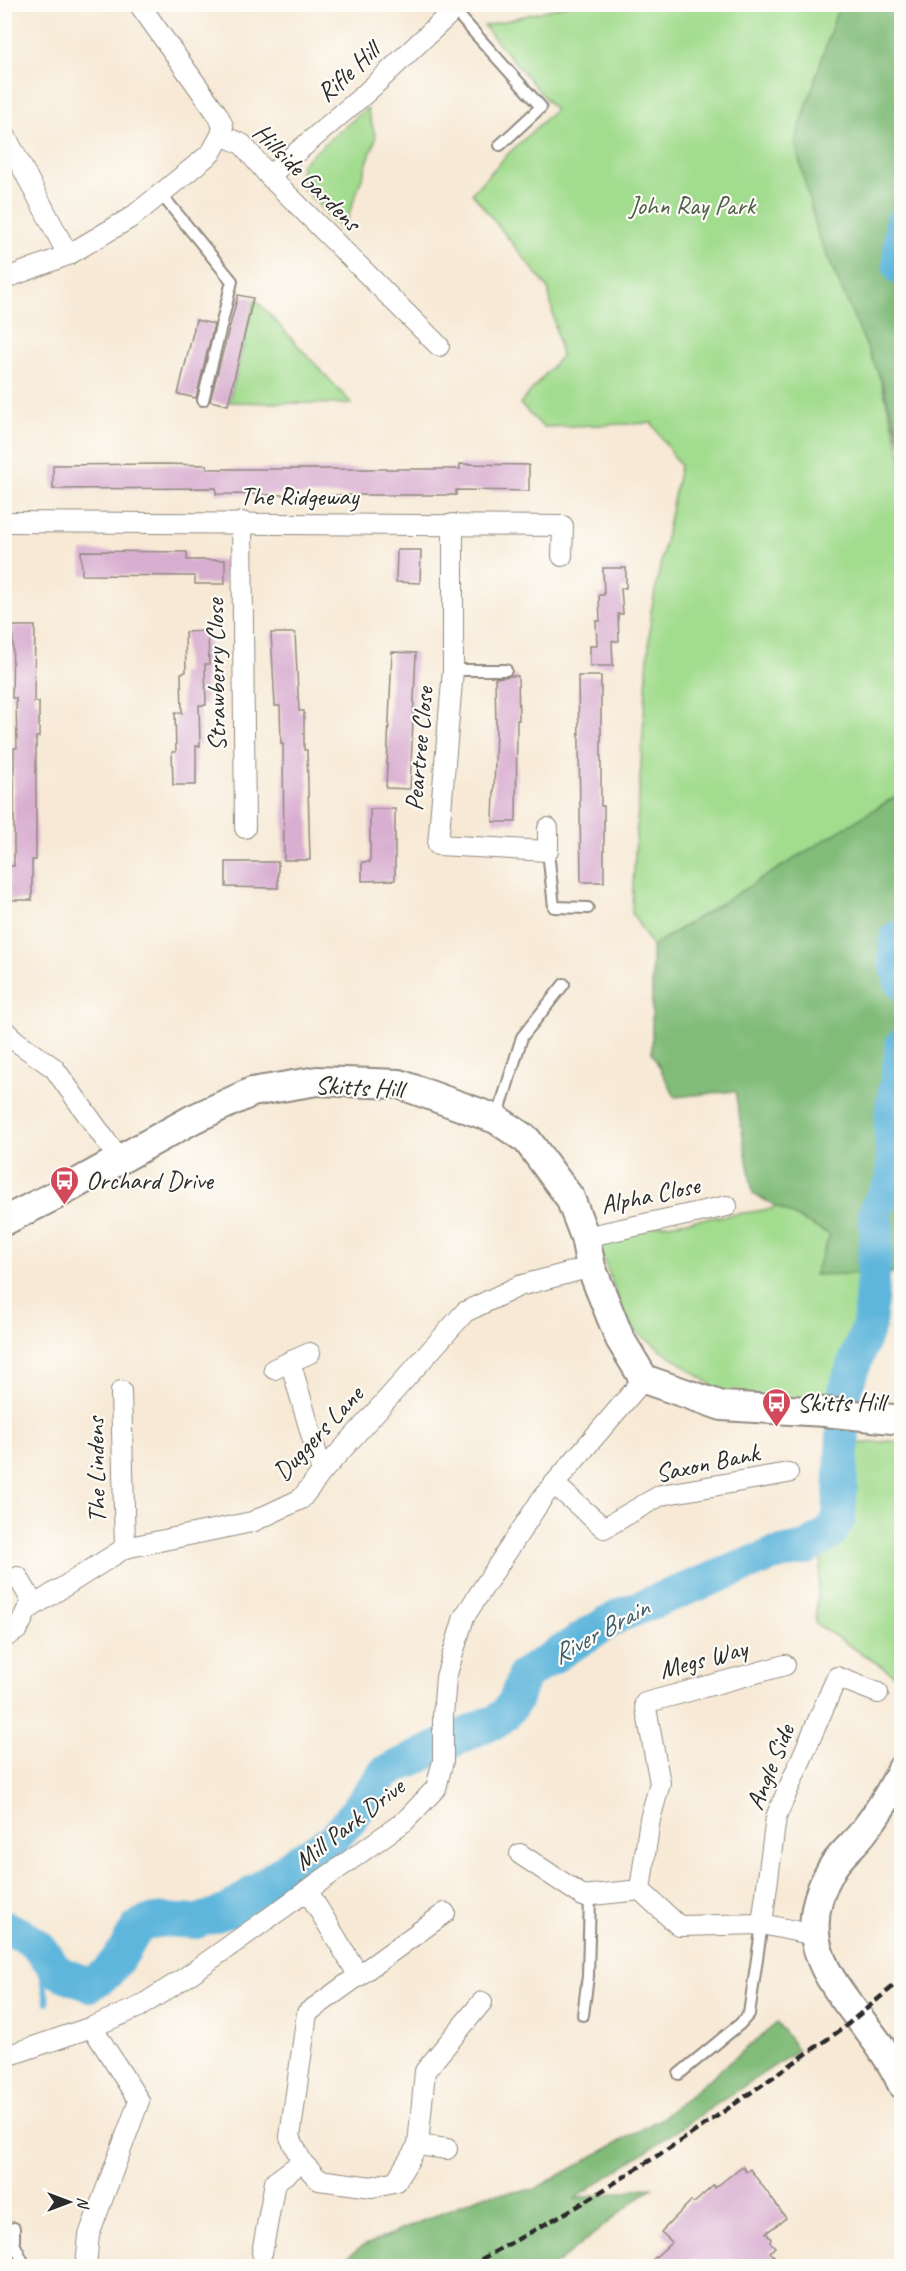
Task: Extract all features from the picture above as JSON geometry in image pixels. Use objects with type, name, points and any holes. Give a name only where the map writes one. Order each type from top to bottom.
[{"type":"street","name":"Hillside Gardens","points":[[139,4],[218,115],[223,126],[221,135],[242,144],[269,176],[439,346]]},
{"type":"street","name":"Rifle Hill","points":[[269,176],[366,93],[457,7]]},
{"type":"street","points":[[4,133],[68,255]]},
{"type":"street","points":[[4,279],[68,255],[132,218],[211,153],[221,135]]},
{"type":"street","name":"The Ridgeway","points":[[4,522],[563,526],[562,556]]},
{"type":"street","name":"Strawberry Close","points":[[242,522],[245,828]]},
{"type":"street","name":"Peartree Close","points":[[453,524],[453,670],[438,845],[548,851]]},
{"type":"street","points":[[548,828],[548,851]]},
{"type":"street","points":[[4,1030],[54,1068],[119,1160]]},
{"type":"street","name":"Skitts Hill","points":[[4,1221],[193,1119],[252,1092],[317,1081],[399,1084],[496,1119],[527,1140],[570,1198],[585,1237],[591,1267],[620,1339],[644,1379]]},
{"type":"street","name":"Alpha Close","points":[[585,1237],[727,1206]]},
{"type":"street","name":"Duggers Lane","points":[[4,1638],[18,1629],[27,1610],[125,1548],[252,1522],[301,1499],[322,1472],[465,1312],[519,1286],[591,1267]]},
{"type":"street","points":[[310,1353],[282,1365],[322,1472]]},
{"type":"street","points":[[644,1379],[722,1406],[825,1412],[902,1420]]},
{"type":"street","name":"Mill Park Drive","points":[[4,2057],[92,2027],[139,2007],[186,1977],[405,1821],[436,1788],[443,1761],[446,1677],[464,1617],[554,1484],[644,1379]]},
{"type":"street","name":"The Lindens","points":[[121,1390],[125,1548]]},
{"type":"street","name":"Saxon Bank","points":[[554,1484],[604,1528],[662,1496],[788,1473]]},
{"type":"street","points":[[18,1577],[34,1605]]},
{"type":"street","name":"Megs Way","points":[[640,1890],[650,1819],[660,1783],[645,1703],[785,1665]]},
{"type":"street","name":"Angle Side","points":[[762,1924],[776,1817],[837,1677],[878,1693]]},
{"type":"street","points":[[902,1769],[864,1831],[833,1866],[823,1884],[814,1912],[814,1935],[827,1976],[894,2065],[902,2084]]},
{"type":"street","points":[[520,1854],[583,1896],[640,1890],[680,1926],[762,1924],[814,1935]]},
{"type":"street","points":[[308,1890],[359,1976]]},
{"type":"street","points":[[445,1913],[307,2013],[290,2137],[302,2162],[319,2180],[372,2187],[396,2181],[418,2145],[425,2071],[482,2002]]},
{"type":"street","points":[[86,2266],[89,2235],[139,2101],[92,2027]]},
{"type":"street","points":[[418,2145],[447,2149]]},
{"type":"street","points":[[262,2253],[275,2182],[302,2162]]},
{"type":"lane","points":[[457,7],[541,107],[500,145]]},
{"type":"lane","points":[[160,194],[232,281],[203,400]]},
{"type":"lane","points":[[453,670],[506,670]]},
{"type":"lane","points":[[548,851],[554,906],[588,909]]},
{"type":"lane","points":[[496,1119],[522,1037],[564,984]]},
{"type":"lane","points":[[583,2015],[588,1976],[590,1895]]},
{"type":"lane","points":[[680,2074],[749,2014],[762,1924]]},
{"type":"lane","points":[[4,2074],[4,2105]]},
{"type":"lane","points":[[14,2228],[14,2243],[25,2266]]},
{"type":"green space","name":"John Ray Park","points":[[572,4],[886,5],[851,271],[901,455],[901,793],[680,933],[652,946],[632,913],[633,885],[651,612],[680,466],[652,423],[543,427],[520,404],[561,356],[548,288],[472,193],[507,155],[555,110],[484,26]]},
{"type":"green space","points":[[843,4],[901,5],[901,445],[882,382],[818,235],[795,143],[836,14]]},
{"type":"green space","points":[[367,108],[376,138],[343,231],[301,186],[301,164]]},
{"type":"green space","points":[[255,299],[352,404],[229,402]]},
{"type":"green space","points":[[901,793],[901,1273],[814,1275],[830,1235],[753,1194],[735,1091],[675,1097],[652,1053],[652,946]]},
{"type":"green space","points":[[806,1184],[866,1199],[863,1293],[832,1397],[729,1397],[636,1332],[623,1312],[597,1242],[654,1226],[771,1209]]},
{"type":"green space","points":[[892,1441],[902,1444],[901,1679],[815,1623],[823,1539],[852,1513],[855,1444]]},
{"type":"green space","points":[[777,2023],[798,2050],[574,2199],[652,2187],[554,2266],[335,2266],[361,2247],[481,2196],[535,2189],[662,2118]]},
{"type":"building","points":[[238,295],[253,298],[228,405],[210,401]]},
{"type":"building","points":[[196,320],[214,324],[196,398],[178,394]]},
{"type":"building","points":[[460,464],[529,465],[529,491],[456,490],[456,495],[294,495],[216,494],[216,488],[53,489],[53,465],[207,465],[207,469],[460,469]]},
{"type":"building","points":[[397,550],[421,550],[420,583],[396,582]]},
{"type":"building","points":[[81,551],[187,552],[187,560],[225,560],[225,584],[195,584],[195,576],[82,575]]},
{"type":"building","points":[[603,568],[626,568],[626,588],[621,588],[623,614],[618,614],[619,641],[612,641],[613,666],[590,666],[590,646],[597,646],[596,621],[600,621],[599,595],[604,595]]},
{"type":"building","points":[[13,626],[35,626],[34,702],[39,702],[39,737],[36,737],[36,860],[32,860],[32,900],[10,900],[9,866],[14,866],[14,748],[17,748],[16,698],[12,698]]},
{"type":"building","points":[[208,631],[209,664],[205,664],[206,705],[199,705],[200,746],[196,746],[196,785],[173,785],[172,752],[176,752],[175,713],[182,713],[181,673],[186,672],[185,632]]},
{"type":"building","points":[[271,633],[295,633],[299,711],[304,711],[304,750],[307,750],[310,860],[284,860],[283,744],[281,744],[280,706],[275,706]]},
{"type":"building","points":[[392,652],[416,653],[410,789],[386,788]]},
{"type":"building","points":[[518,676],[516,822],[493,822],[495,678]]},
{"type":"building","points":[[578,676],[601,676],[601,806],[604,806],[604,882],[581,882]]},
{"type":"building","points":[[370,809],[395,809],[395,880],[362,881],[362,862],[370,862]]},
{"type":"building","points":[[226,862],[278,862],[278,888],[226,887]]},
{"type":"building","points":[[742,2166],[746,2172],[750,2169],[786,2218],[766,2233],[775,2247],[770,2252],[784,2266],[646,2266],[672,2242],[661,2232],[691,2201],[694,2203],[714,2185],[715,2188]]},
{"type":"waterway","name":"River Brain","points":[[902,223],[899,264],[902,270]]},
{"type":"waterway","name":"River Brain","points":[[902,937],[896,938],[895,956],[902,983]]},
{"type":"waterway","name":"River Brain","points":[[4,1927],[24,1936],[39,1947],[58,1972],[90,1985],[107,1973],[124,1951],[137,1928],[149,1922],[166,1920],[195,1922],[228,1911],[297,1861],[331,1841],[384,1773],[496,1722],[515,1701],[524,1675],[618,1616],[772,1555],[807,1548],[830,1533],[839,1518],[845,1389],[869,1325],[877,1227],[875,1212],[892,1180],[891,1119],[902,1045]]},
{"type":"waterway","points":[[24,1936],[41,1964],[47,2002]]},
{"type":"railway","points":[[469,2266],[578,2206],[690,2135],[842,2029],[902,1979]]},
{"type":"place","name":"Orchard Drive","points":[[65,1206]]},
{"type":"place","name":"Skitts Hill","points":[[776,1428]]}]
